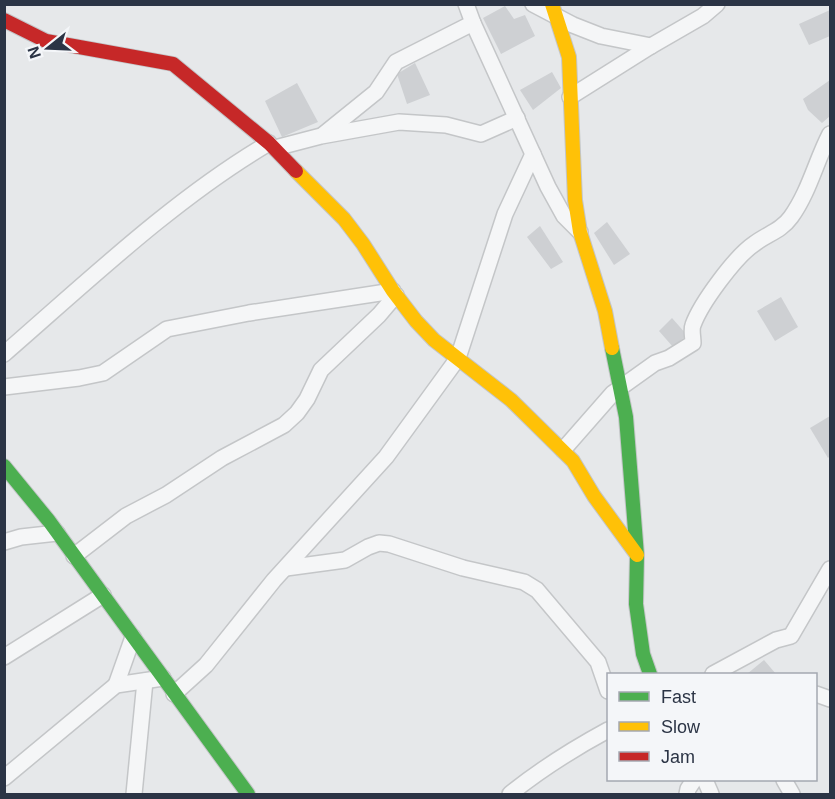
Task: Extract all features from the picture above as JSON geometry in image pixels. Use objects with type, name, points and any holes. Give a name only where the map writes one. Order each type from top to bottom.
[{"type":"street","points":[[533,4],[554,10],[573,26],[601,36],[651,46]]},
{"type":"street","points":[[570,97],[703,16],[717,4]]},
{"type":"street","points":[[467,5],[532,154],[564,216],[580,232]]},
{"type":"street","points":[[554,10],[569,57],[576,200],[580,232],[605,311],[621,387],[632,480],[637,555],[636,604],[643,654],[649,673]]},
{"type":"street","points":[[4,20],[46,41],[172,64],[210,93],[272,146],[344,219],[395,293],[434,340],[511,400],[573,460],[594,496],[637,555]]},
{"type":"street","points":[[321,135],[376,92],[396,62],[473,23]]},
{"type":"street","points":[[4,354],[124,251],[221,172],[272,146],[321,135],[406,122],[446,125],[481,134],[517,118]]},
{"type":"street","points":[[563,450],[606,398],[655,363],[669,358],[693,343],[692,327],[704,304],[737,258],[755,243],[784,227],[792,216],[814,174],[819,154],[831,134]]},
{"type":"street","points":[[174,694],[206,665],[286,568],[386,457],[458,358],[502,222],[532,154]]},
{"type":"street","points":[[4,387],[103,373],[167,329],[249,313],[395,293]]},
{"type":"street","points":[[74,556],[126,516],[166,495],[222,458],[284,425],[307,399],[321,370],[379,315],[395,293]]},
{"type":"street","points":[[4,466],[57,533],[248,795]]},
{"type":"street","points":[[4,542],[21,537],[57,533]]},
{"type":"street","points":[[286,568],[345,560],[379,543],[389,544],[463,568],[524,582],[537,590],[590,651],[598,662],[607,686]]},
{"type":"street","points":[[717,673],[776,640],[791,636],[831,569]]},
{"type":"street","points":[[4,657],[102,595]]},
{"type":"street","points":[[4,778],[116,685],[133,637]]},
{"type":"street","points":[[116,685],[163,678]]},
{"type":"street","points":[[134,795],[145,681]]},
{"type":"street","points":[[510,795],[535,774],[571,750],[607,731]]},
{"type":"street","points":[[687,795],[693,781]]},
{"type":"street","points":[[705,781],[711,795]]},
{"type":"street","points":[[785,781],[792,795]]},
{"type":"building","points":[[505,6],[514,19],[525,15],[535,36],[501,54],[483,18]]},
{"type":"building","points":[[830,10],[830,36],[809,45],[799,24]]},
{"type":"building","points":[[415,63],[430,95],[407,104],[397,74]]},
{"type":"building","points":[[552,72],[561,88],[533,110],[520,90]]},
{"type":"building","points":[[830,80],[830,116],[822,123],[808,110],[803,99]]},
{"type":"building","points":[[297,83],[318,122],[282,137],[265,101]]},
{"type":"building","points":[[607,222],[630,254],[614,265],[594,233]]},
{"type":"building","points":[[540,226],[563,262],[551,269],[527,237]]},
{"type":"building","points":[[781,297],[798,327],[775,341],[757,311]]},
{"type":"building","points":[[672,318],[687,335],[673,347],[659,331]]},
{"type":"building","points":[[830,416],[830,456],[828,458],[810,428]]},
{"type":"building","points":[[764,660],[775,673],[748,673]]},
{"type":"traffic: fast","points":[[612,348],[626,417],[637,555],[636,604],[643,654],[650,673]]},
{"type":"traffic: fast","points":[[4,466],[49,521],[248,794]]},
{"type":"traffic: slow","points":[[552,4],[569,57],[575,200],[580,232],[605,311],[612,348]]},
{"type":"traffic: slow","points":[[296,171],[344,219],[393,291],[434,340],[511,400],[573,461],[594,496],[637,555]]},
{"type":"traffic: jam","points":[[4,20],[46,41],[173,64],[269,143],[296,171]]}]
